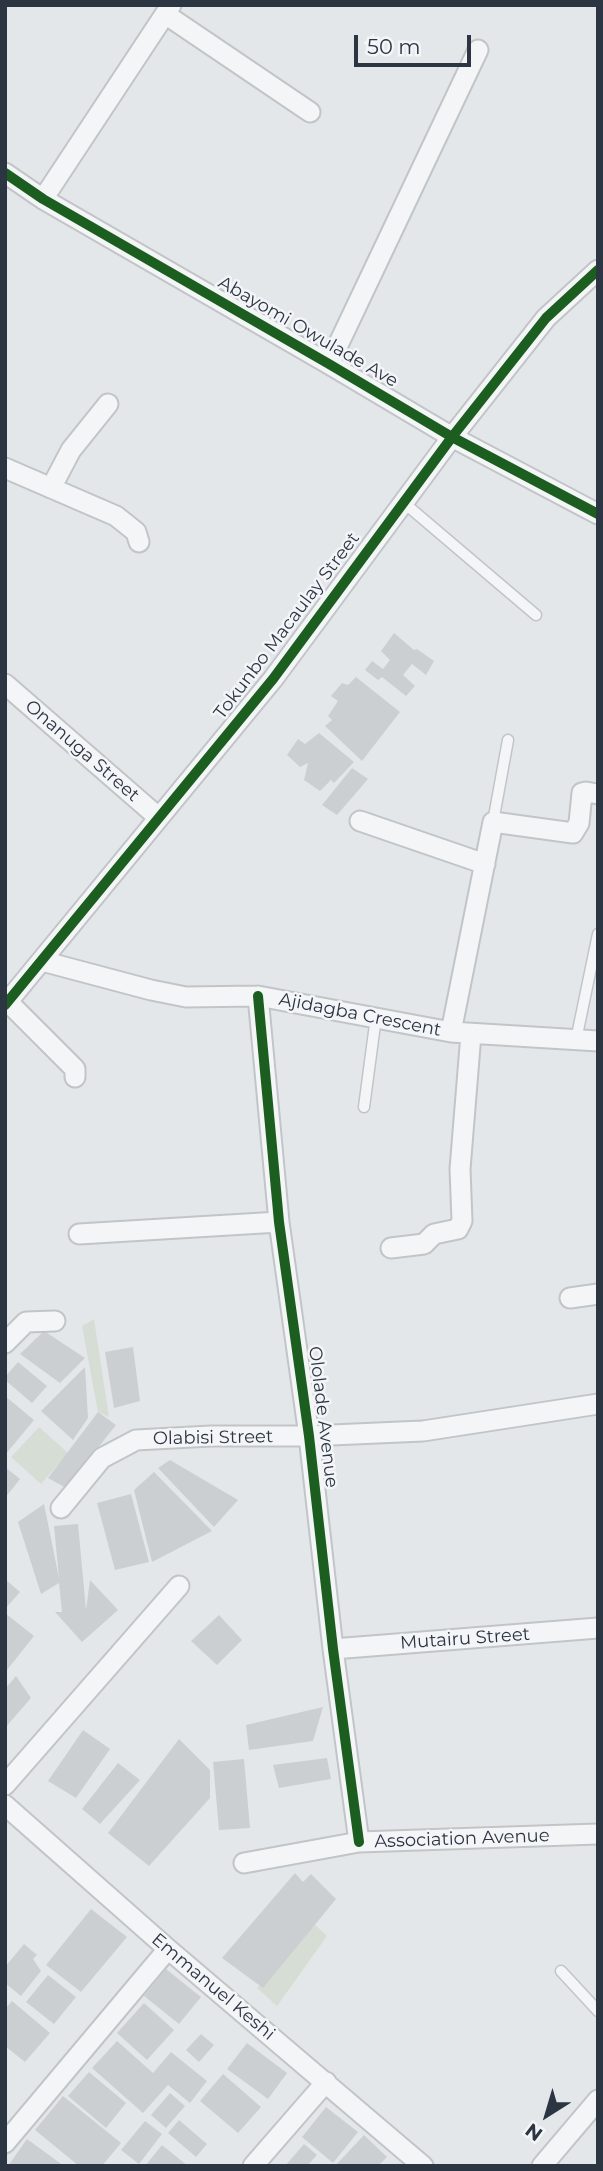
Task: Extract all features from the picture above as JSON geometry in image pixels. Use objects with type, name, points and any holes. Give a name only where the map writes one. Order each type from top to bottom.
[{"type":"street","points":[[43,199],[168,10],[310,112]]},
{"type":"street","points":[[329,364],[478,50]]},
{"type":"street","name":"Abayomi Owulade Ave","points":[[5,173],[43,199],[452,437],[598,514]]},
{"type":"street","name":"Tokunbo Macaulay Street","points":[[6,1004],[273,679],[452,437],[546,317],[598,270]]},
{"type":"street","points":[[51,488],[71,450],[108,404]]},
{"type":"street","points":[[5,468],[116,516],[136,532],[139,542]]},
{"type":"street","name":"Onanuga Street","points":[[5,684],[158,817]]},
{"type":"street","points":[[391,1248],[424,1244],[434,1234],[458,1229],[462,1222],[461,1033],[493,822],[573,833],[579,823],[582,793],[598,794]]},
{"type":"street","points":[[360,821],[485,864]]},
{"type":"street","name":"Ajidagba Crescent","points":[[42,961],[186,997],[258,996],[461,1033],[598,1041]]},
{"type":"street","name":"Ololade Avenue","points":[[258,996],[279,1222],[309,1436],[333,1649],[359,1842]]},
{"type":"street","points":[[6,1004],[75,1069],[75,1077]]},
{"type":"street","points":[[79,1234],[279,1222]]},
{"type":"street","points":[[570,1298],[598,1294]]},
{"type":"street","points":[[5,1343],[26,1322],[55,1321]]},
{"type":"street","name":"Olabisi Street","points":[[61,1508],[102,1458],[136,1440],[423,1431],[598,1404]]},
{"type":"street","points":[[5,1785],[179,1586]]},
{"type":"street","name":"Mutairu Street","points":[[333,1649],[598,1628]]},
{"type":"street","name":"Emmanuel Keshi","points":[[5,1805],[168,1949],[424,2166]]},
{"type":"street","name":"Association Avenue","points":[[244,1864],[359,1842],[598,1834]]},
{"type":"street","points":[[5,2143],[168,1949]]},
{"type":"street","points":[[253,2166],[326,2082]]},
{"type":"street","points":[[542,2166],[598,2100]]},
{"type":"lane","points":[[403,502],[536,615]]},
{"type":"lane","points":[[493,822],[508,740]]},
{"type":"lane","points":[[576,1040],[598,934]]},
{"type":"lane","points":[[364,1107],[376,1017]]},
{"type":"lane","points":[[561,1971],[598,2011]]},
{"type":"shaded area","points":[[94,1319],[109,1417],[98,1412],[82,1326]]},
{"type":"shaded area","points":[[39,1427],[68,1453],[41,1484],[11,1457]]},
{"type":"shaded area","points":[[312,1922],[327,1936],[277,2006],[257,1988]]},
{"type":"building","points":[[394,633],[414,650],[417,649],[434,661],[426,675],[412,664],[403,675],[415,686],[406,696],[382,677],[378,680],[365,670],[372,661],[383,669],[390,660],[381,651]]},
{"type":"building","points":[[356,677],[400,712],[362,761],[325,726],[332,720],[328,716],[338,701],[331,696],[342,683],[348,685]]},
{"type":"building","points":[[319,733],[354,762],[334,783],[331,780],[320,791],[304,780],[308,763],[300,767],[287,755],[298,739],[305,744]]},
{"type":"building","points":[[352,768],[368,779],[337,815],[322,805]]},
{"type":"building","points":[[44,1331],[85,1358],[60,1383],[20,1354]]},
{"type":"building","points":[[133,1347],[140,1401],[114,1408],[105,1352]]},
{"type":"building","points":[[18,1362],[47,1386],[32,1403],[5,1380]]},
{"type":"building","points":[[85,1367],[88,1418],[73,1440],[41,1411]]},
{"type":"building","points":[[5,1396],[34,1420],[5,1455]]},
{"type":"building","points":[[98,1412],[116,1425],[66,1488],[48,1478]]},
{"type":"building","points":[[170,1460],[238,1500],[214,1527],[158,1468]]},
{"type":"building","points":[[5,1467],[20,1479],[5,1498]]},
{"type":"building","points":[[154,1472],[212,1531],[152,1562],[134,1490]]},
{"type":"building","points":[[131,1494],[149,1562],[115,1570],[97,1503]]},
{"type":"building","points":[[44,1504],[59,1578],[54,1526],[78,1524],[86,1610],[90,1580],[118,1610],[82,1642],[55,1612],[62,1612],[59,1583],[41,1594],[18,1522]]},
{"type":"building","points":[[5,1579],[20,1592],[5,1609]]},
{"type":"building","points":[[5,1613],[34,1636],[7,1670],[5,1669]]},
{"type":"building","points":[[219,1615],[242,1640],[217,1665],[191,1641]]},
{"type":"building","points":[[16,1676],[31,1698],[5,1728],[5,1689]]},
{"type":"building","points":[[323,1707],[313,1741],[249,1750],[246,1725]]},
{"type":"building","points":[[83,1730],[110,1749],[76,1798],[48,1781]]},
{"type":"building","points":[[179,1739],[210,1770],[210,1798],[149,1866],[108,1833]]},
{"type":"building","points":[[327,1758],[331,1779],[279,1788],[273,1765]]},
{"type":"building","points":[[244,1759],[250,1828],[219,1830],[213,1762]]},
{"type":"building","points":[[118,1763],[140,1780],[100,1824],[82,1809]]},
{"type":"building","points":[[295,1873],[303,1882],[311,1874],[336,1899],[263,1988],[222,1958]]},
{"type":"building","points":[[91,1909],[127,1937],[81,1992],[46,1965]]},
{"type":"building","points":[[24,1944],[37,1955],[33,1959],[41,1971],[21,1996],[5,1983],[5,1967]]},
{"type":"building","points":[[166,1969],[201,1997],[179,2024],[144,1996]]},
{"type":"building","points":[[48,1975],[76,1997],[54,2024],[26,2002]]},
{"type":"building","points":[[12,2001],[50,2033],[25,2062],[5,2046],[5,2009]]},
{"type":"building","points":[[144,2003],[174,2030],[147,2060],[117,2033]]},
{"type":"building","points":[[201,2034],[214,2045],[199,2062],[186,2050]]},
{"type":"building","points":[[117,2041],[153,2073],[171,2052],[207,2081],[190,2103],[168,2085],[143,2113],[92,2068]]},
{"type":"building","points":[[247,2043],[287,2073],[268,2099],[227,2069]]},
{"type":"building","points":[[89,2072],[126,2103],[106,2128],[68,2096]]},
{"type":"building","points":[[223,2074],[261,2107],[238,2133],[200,2101]]},
{"type":"building","points":[[170,2093],[185,2106],[166,2128],[151,2115]]},
{"type":"building","points":[[63,2096],[121,2143],[102,2166],[79,2166],[35,2130]]},
{"type":"building","points":[[326,2107],[358,2132],[333,2163],[302,2137]]},
{"type":"building","points":[[179,2120],[207,2144],[196,2157],[168,2133]]},
{"type":"building","points":[[145,2121],[162,2134],[139,2164],[121,2150]]},
{"type":"building","points":[[364,2135],[387,2157],[378,2166],[335,2166]]},
{"type":"building","points":[[27,2139],[64,2166],[8,2166]]},
{"type":"building","points":[[304,2144],[317,2155],[307,2166],[285,2166]]},
{"type":"building","points":[[162,2145],[188,2166],[145,2166]]},
{"type":"cycle path","points":[[5,173],[43,199],[452,437],[598,514]]},
{"type":"cycle path","points":[[5,1005],[273,679],[452,437],[546,318],[598,270]]},
{"type":"cycle path","points":[[258,996],[279,1222],[309,1436],[333,1649],[359,1842]]}]
